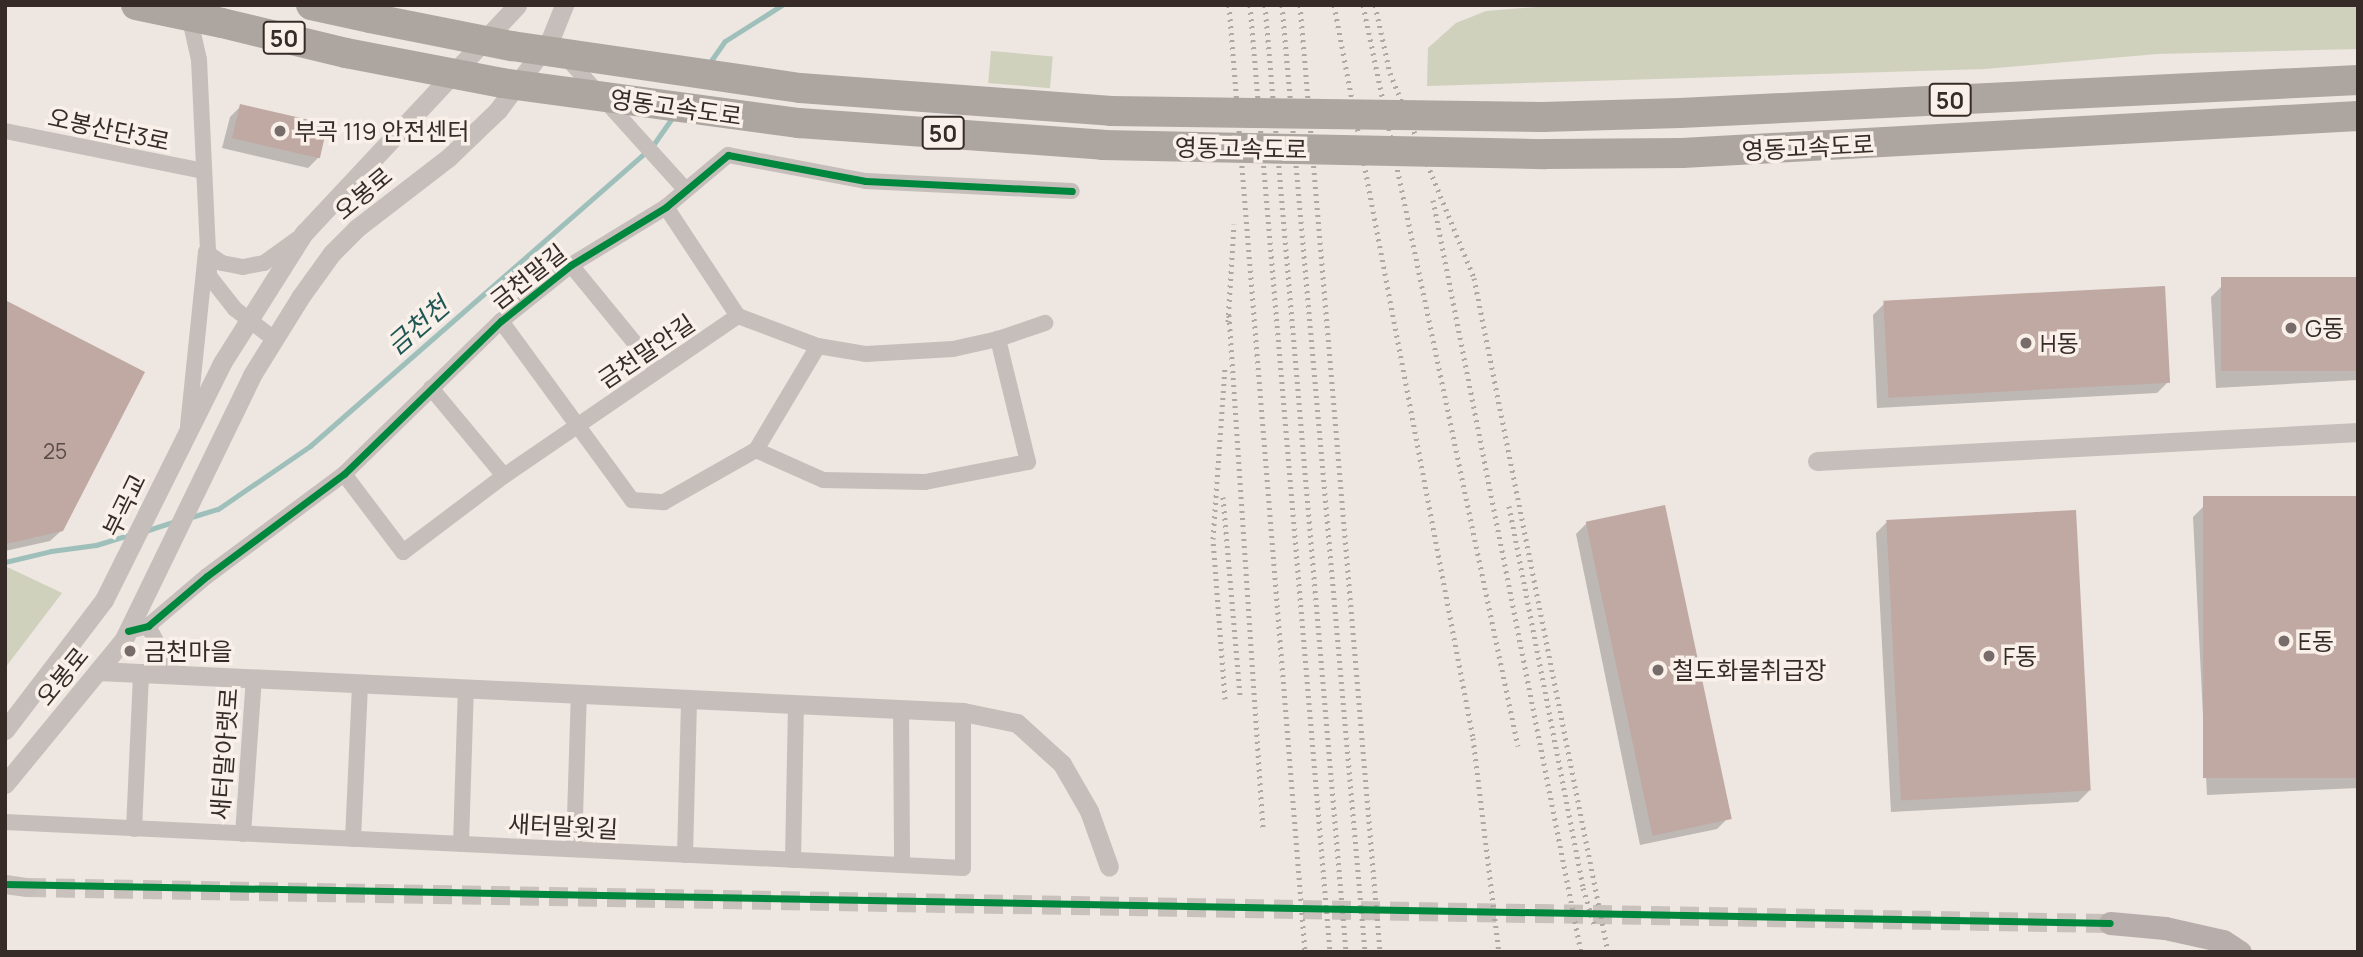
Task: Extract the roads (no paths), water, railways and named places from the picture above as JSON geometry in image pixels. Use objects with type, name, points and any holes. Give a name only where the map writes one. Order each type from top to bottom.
[{"type":"highway","name":"영동고속도로","points":[[136,5],[346,53],[502,83],[799,123],[1103,145],[1545,154],[1682,153],[2358,116]]},
{"type":"highway","name":"영동고속도로","points":[[311,5],[512,46],[800,88],[1111,111],[1542,117],[1680,113],[2358,80]]},
{"type":"main road","points":[[2110,923],[2165,928],[2223,941],[2240,952]]},
{"type":"street","points":[[186,5],[199,60],[209,276],[248,319],[274,339]]},
{"type":"street","name":"오봉로","points":[[187,432],[248,319],[304,233],[517,5]]},
{"type":"street","name":"오봉로","points":[[5,784],[128,631],[252,374],[331,253],[357,228],[476,133],[498,110],[550,40],[564,5]]},
{"type":"street","points":[[550,40],[686,190]]},
{"type":"street","name":"오봉산단3로","points":[[5,131],[203,171]]},
{"type":"street","name":"금천말길","points":[[128,631],[148,626],[207,576],[344,474],[501,321],[571,265],[666,207],[728,155],[866,181],[1072,191]]},
{"type":"street","points":[[666,207],[738,316],[818,346],[866,354],[906,354],[953,349],[998,339],[1045,323]]},
{"type":"street","points":[[206,252],[222,263],[243,267],[264,263],[304,233]]},
{"type":"street","points":[[187,432],[206,252]]},
{"type":"street","points":[[571,265],[657,370]]},
{"type":"street","name":"금천말안길","points":[[344,474],[403,552],[579,424],[738,316]]},
{"type":"street","points":[[501,321],[579,424],[632,500],[664,502],[757,450],[818,346]]},
{"type":"street","points":[[757,450],[823,480],[925,482],[1028,463],[998,339]]},
{"type":"street","points":[[431,388],[504,477]]},
{"type":"street","name":"부곡교","points":[[104,600],[187,432]]},
{"type":"street","points":[[1817,461],[2358,432]]},
{"type":"street","name":"오봉로","points":[[5,730],[104,600]]},
{"type":"street","points":[[148,626],[173,673]]},
{"type":"street","name":"새터말아랫로","points":[[97,671],[963,712],[1017,723],[1062,764],[1089,811],[1109,867]]},
{"type":"street","points":[[134,829],[141,672]]},
{"type":"street","name":"새터말아랫로","points":[[243,834],[254,678]]},
{"type":"street","points":[[353,839],[360,683]]},
{"type":"street","points":[[461,844],[466,688]]},
{"type":"street","points":[[575,849],[579,694]]},
{"type":"street","points":[[685,855],[689,699]]},
{"type":"street","points":[[793,860],[796,704]]},
{"type":"street","points":[[901,709],[902,865]]},
{"type":"street","name":"새터말윗길","points":[[5,822],[963,868],[963,712]]},
{"type":"street","points":[[5,884],[27,887]]},
{"type":"waterway","name":"금천천","points":[[708,65],[725,41],[782,5]]},
{"type":"waterway","name":"금천천","points":[[188,518],[218,509],[310,446],[651,148],[673,116]]},
{"type":"waterway","name":"금천천","points":[[145,531],[175,521]]},
{"type":"waterway","name":"금천천","points":[[5,562],[51,551],[96,545],[132,534]]},
{"type":"tunnel","points":[[27,887],[2110,923]]},
{"type":"railway","points":[[1229,5],[1305,952]]},
{"type":"railway","points":[[1250,5],[1330,952]]},
{"type":"railway","points":[[1265,5],[1346,952]]},
{"type":"railway","points":[[1282,5],[1365,952]]},
{"type":"railway","points":[[1300,5],[1380,952]]},
{"type":"railway","points":[[1334,5],[1473,738],[1499,952]]},
{"type":"railway","points":[[1363,5],[1518,746]]},
{"type":"railway","points":[[1375,5],[1390,73],[1474,278],[1608,952]]},
{"type":"railway","points":[[1433,200],[1581,952]]},
{"type":"railway","points":[[1228,322],[1234,224]]},
{"type":"railway","points":[[1229,315],[1263,828]]},
{"type":"railway","points":[[1225,367],[1213,539],[1225,699]]},
{"type":"railway","points":[[1223,497],[1240,695]]},
{"type":"railway","points":[[1509,506],[1583,888],[1594,924]]},
{"type":"place","name":"부곡 119 안전센터","points":[[280,131]]},
{"type":"place","name":"G동","points":[[2291,328]]},
{"type":"place","name":"H동","points":[[2026,343]]},
{"type":"place","name":"E동","points":[[2284,641]]},
{"type":"place","name":"금천마을","points":[[130,651]]},
{"type":"place","name":"F동","points":[[1989,656]]},
{"type":"place","name":"철도화물취급장","points":[[1658,670]]}]
